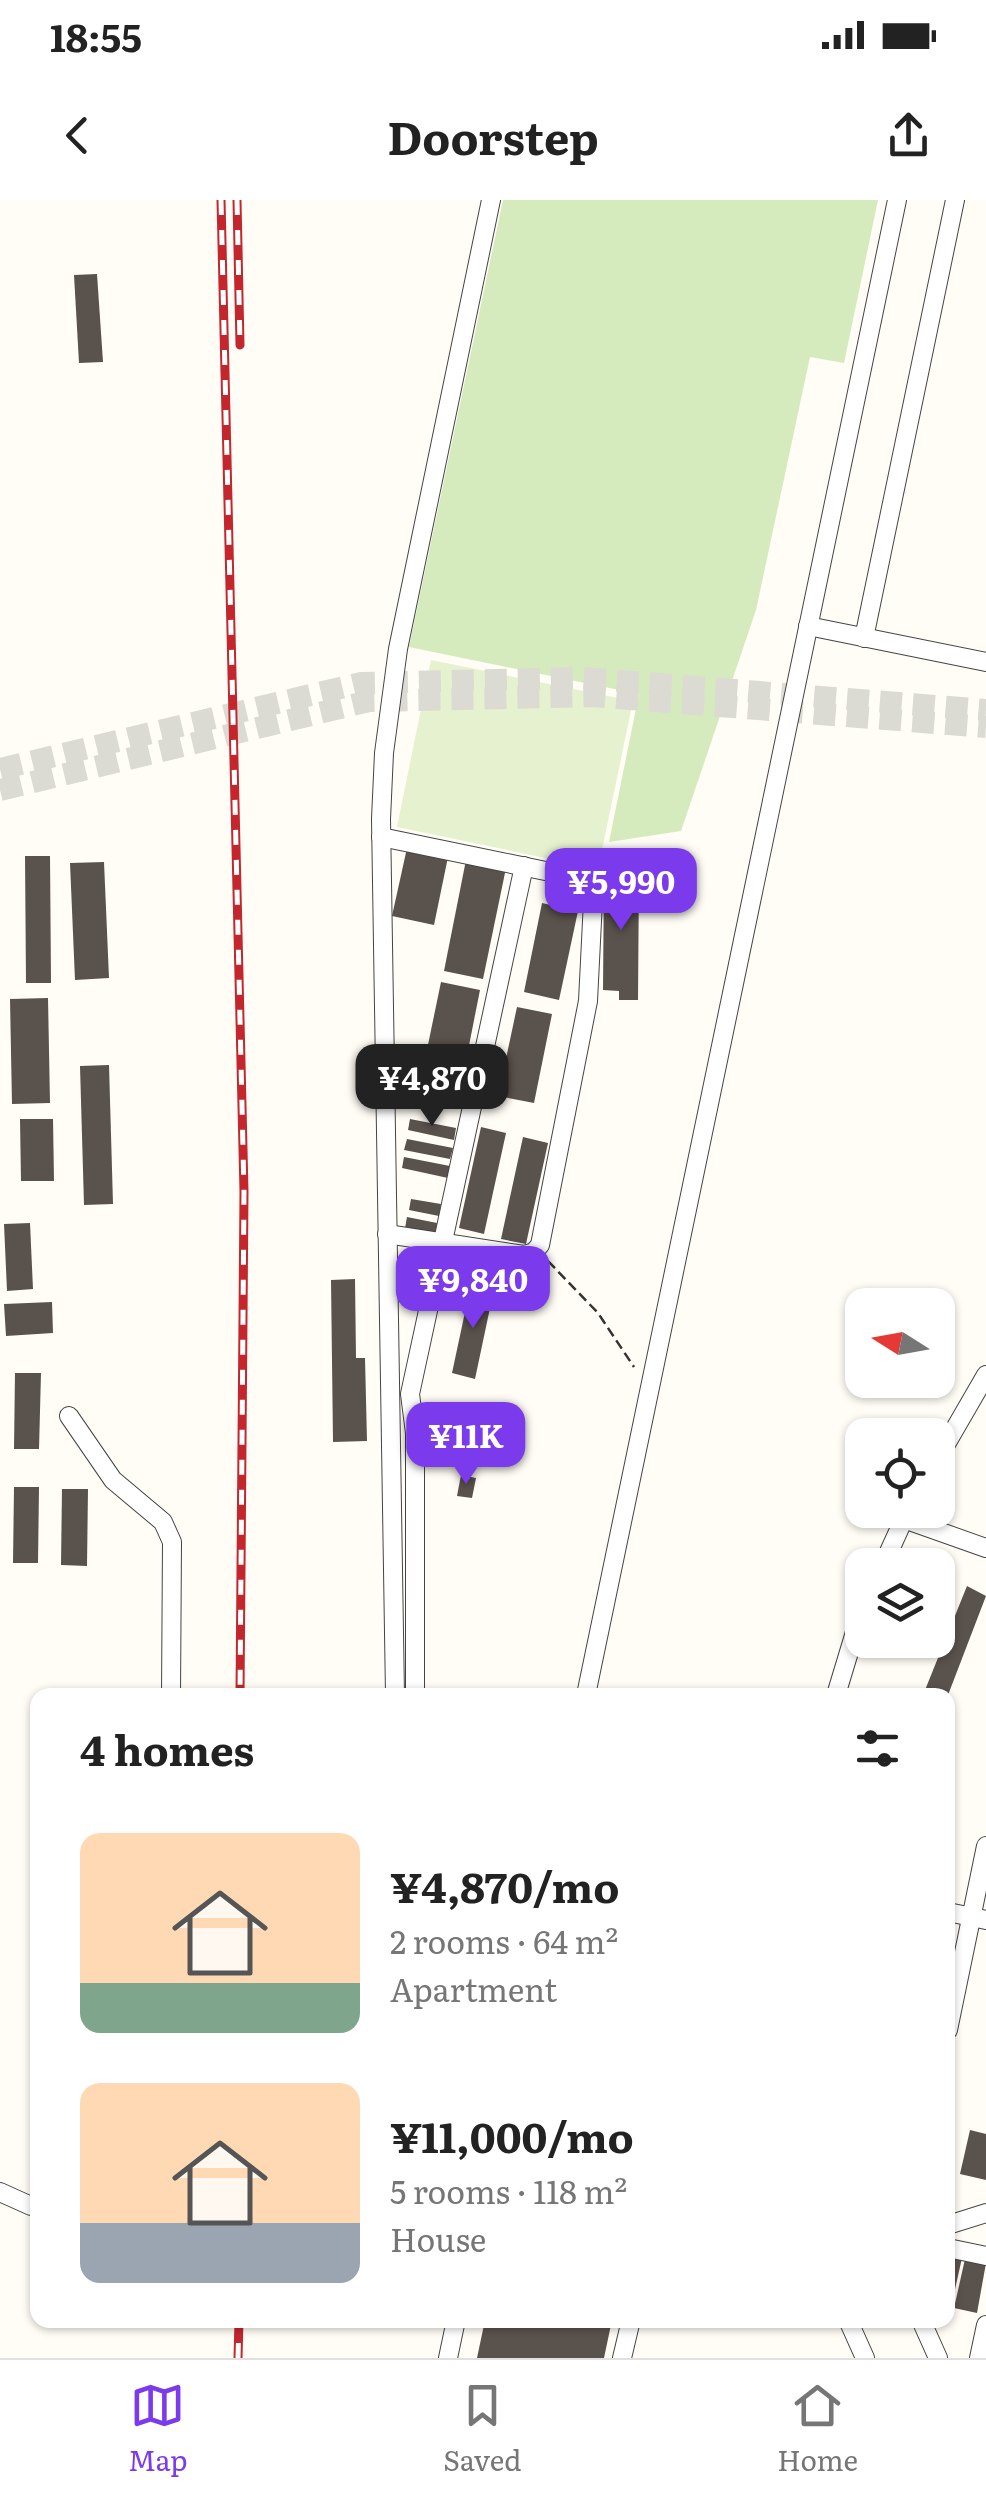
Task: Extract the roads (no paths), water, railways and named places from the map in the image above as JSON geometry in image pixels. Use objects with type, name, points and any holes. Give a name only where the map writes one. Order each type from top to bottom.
[{"type":"street","points":[[394,1688],[381,837],[384,753],[398,649],[491,200]]},
{"type":"street","points":[[587,1688],[896,200]]},
{"type":"street","points":[[864,638],[956,200]]},
{"type":"street","points":[[808,626],[986,662]]},
{"type":"street","points":[[381,837],[594,880],[588,1001],[540,1244],[534,1252],[524,1254],[387,1234]]},
{"type":"street","points":[[415,1688],[415,1433],[410,1394],[524,866]]},
{"type":"street","points":[[955,1429],[986,1375]]},
{"type":"street","points":[[390,1394],[410,1394]]},
{"type":"street","points":[[69,1416],[113,1480],[163,1522],[172,1542],[171,1688]]},
{"type":"street","points":[[939,1528],[986,1548]]},
{"type":"street","points":[[838,1688],[847,1658]]},
{"type":"street","points":[[955,2004],[978,1919],[986,1846]]},
{"type":"street","points":[[0,2192],[30,2206]]},
{"type":"street","points":[[955,2223],[986,2212]]},
{"type":"street","points":[[955,2249],[986,2256]]},
{"type":"street","points":[[979,2358],[986,2326]]},
{"type":"street","points":[[448,2358],[454,2328]]},
{"type":"street","points":[[622,2358],[629,2328]]},
{"type":"street","points":[[852,2328],[866,2358]]},
{"type":"street","points":[[925,2328],[938,2358]]},
{"type":"tunnel","points":[[0,769],[361,683],[583,678],[986,710]]},
{"type":"tunnel","points":[[0,790],[369,701],[592,696],[986,727]]},
{"type":"railway","points":[[221,200],[244,1192],[240,1688]]},
{"type":"railway","points":[[237,200],[240,345]]},
{"type":"railway","points":[[238,2358],[239,2328]]}]
